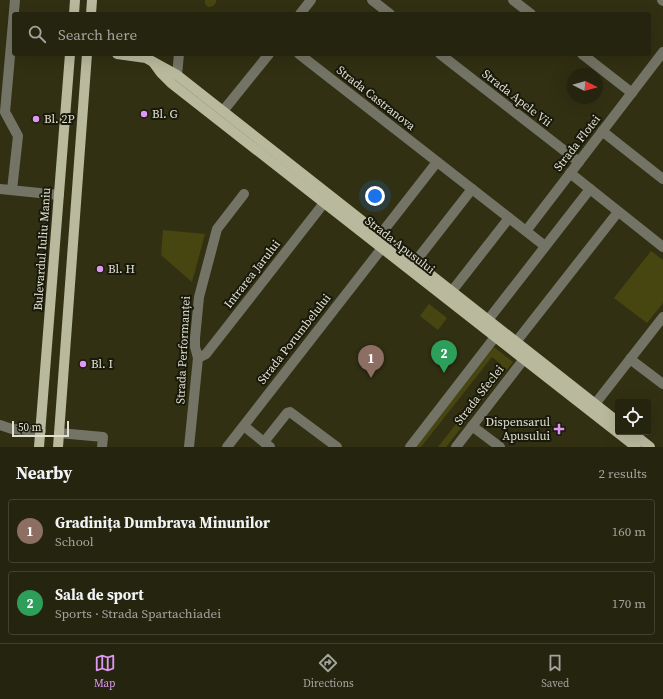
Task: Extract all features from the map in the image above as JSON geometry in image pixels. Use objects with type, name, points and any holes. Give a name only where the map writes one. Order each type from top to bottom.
[{"type":"main road","points":[[74,12],[75,0]]},
{"type":"main road","points":[[91,12],[92,0]]},
{"type":"main road","name":"Bulevardul Iuliu Maniu","points":[[39,447],[70,56]]},
{"type":"main road","points":[[58,447],[87,56]]},
{"type":"main road","name":"Strada Apusului","points":[[138,56],[152,61],[412,266],[495,337],[514,345]]},
{"type":"main road","name":"Strada Apusului","points":[[220,115],[324,203],[379,241]]},
{"type":"main road","name":"Strada Apusului","points":[[412,266],[452,291],[488,320],[526,356],[592,407],[636,447]]},
{"type":"main road","name":"Strada Apusului","points":[[592,407],[615,420]]},
{"type":"main road","points":[[41,431],[59,433]]},
{"type":"main road","points":[[635,435],[650,447]]},
{"type":"street","points":[[13,12],[15,0]]},
{"type":"street","points":[[302,12],[311,0]]},
{"type":"street","points":[[372,0],[387,12]]},
{"type":"street","points":[[513,0],[528,12]]},
{"type":"street","points":[[12,23],[4,83],[6,112],[18,136],[12,190]]},
{"type":"street","name":"Strada Flotei","points":[[526,231],[663,52]]},
{"type":"street","points":[[174,79],[180,56]]},
{"type":"street","points":[[220,115],[264,56]]},
{"type":"street","name":"Strada Castranova","points":[[302,56],[545,246]]},
{"type":"street","name":"Strada Apele Vii","points":[[443,56],[578,162]]},
{"type":"street","points":[[585,56],[632,93]]},
{"type":"street","points":[[602,131],[663,179]]},
{"type":"street","points":[[379,241],[437,162]]},
{"type":"street","points":[[570,173],[663,247]]},
{"type":"street","points":[[0,189],[59,195]]},
{"type":"street","points":[[412,266],[472,189]]},
{"type":"street","points":[[488,320],[590,189]]},
{"type":"street","name":"Strada Performanței","points":[[189,447],[198,358],[195,347],[195,338],[199,297],[219,226],[244,194]]},
{"type":"street","name":"Intrarea Jarului","points":[[198,358],[206,354],[324,203]]},
{"type":"street","points":[[514,345],[618,212]]},
{"type":"street","points":[[452,291],[509,218]]},
{"type":"street","name":"Strada Porumbelului","points":[[227,447],[244,426],[379,241]]},
{"type":"street","points":[[592,407],[663,317]]},
{"type":"street","points":[[410,447],[495,337]]},
{"type":"street","name":"Strada Sfeclei","points":[[456,447],[526,356]]},
{"type":"street","points":[[630,359],[663,384]]},
{"type":"street","points":[[244,426],[267,444],[286,413],[290,412],[337,447]]},
{"type":"street","points":[[0,425],[12,429],[41,431]]},
{"type":"street","points":[[472,426],[500,447]]},
{"type":"street","points":[[59,433],[103,436],[102,447]]},
{"type":"shaded area","points":[[205,0],[216,0],[216,3],[213,6],[208,7],[205,4]]},
{"type":"shaded area","points":[[163,230],[205,234],[192,282],[161,255]]},
{"type":"shaded area","points":[[651,251],[663,260],[663,303],[647,323],[614,298]]},
{"type":"shaded area","points":[[429,304],[447,318],[438,330],[420,316]]},
{"type":"shaded area","points":[[494,347],[513,362],[446,447],[438,447],[502,365],[492,357],[421,447],[416,447]]},
{"type":"place","name":"Bl. G","points":[[144,114]]},
{"type":"place","name":"Bl. 2P","points":[[36,119]]},
{"type":"place","name":"Bl. H","points":[[100,269]]},
{"type":"place","name":"Bl. I","points":[[83,364]]},
{"type":"place","name":"Sala de sport","points":[[444,373]]},
{"type":"place","name":"Gradinița Dumbrava Minunilor","points":[[371,378]]},
{"type":"place","name":"Dispensarul Apusului","points":[[559,429]]}]
